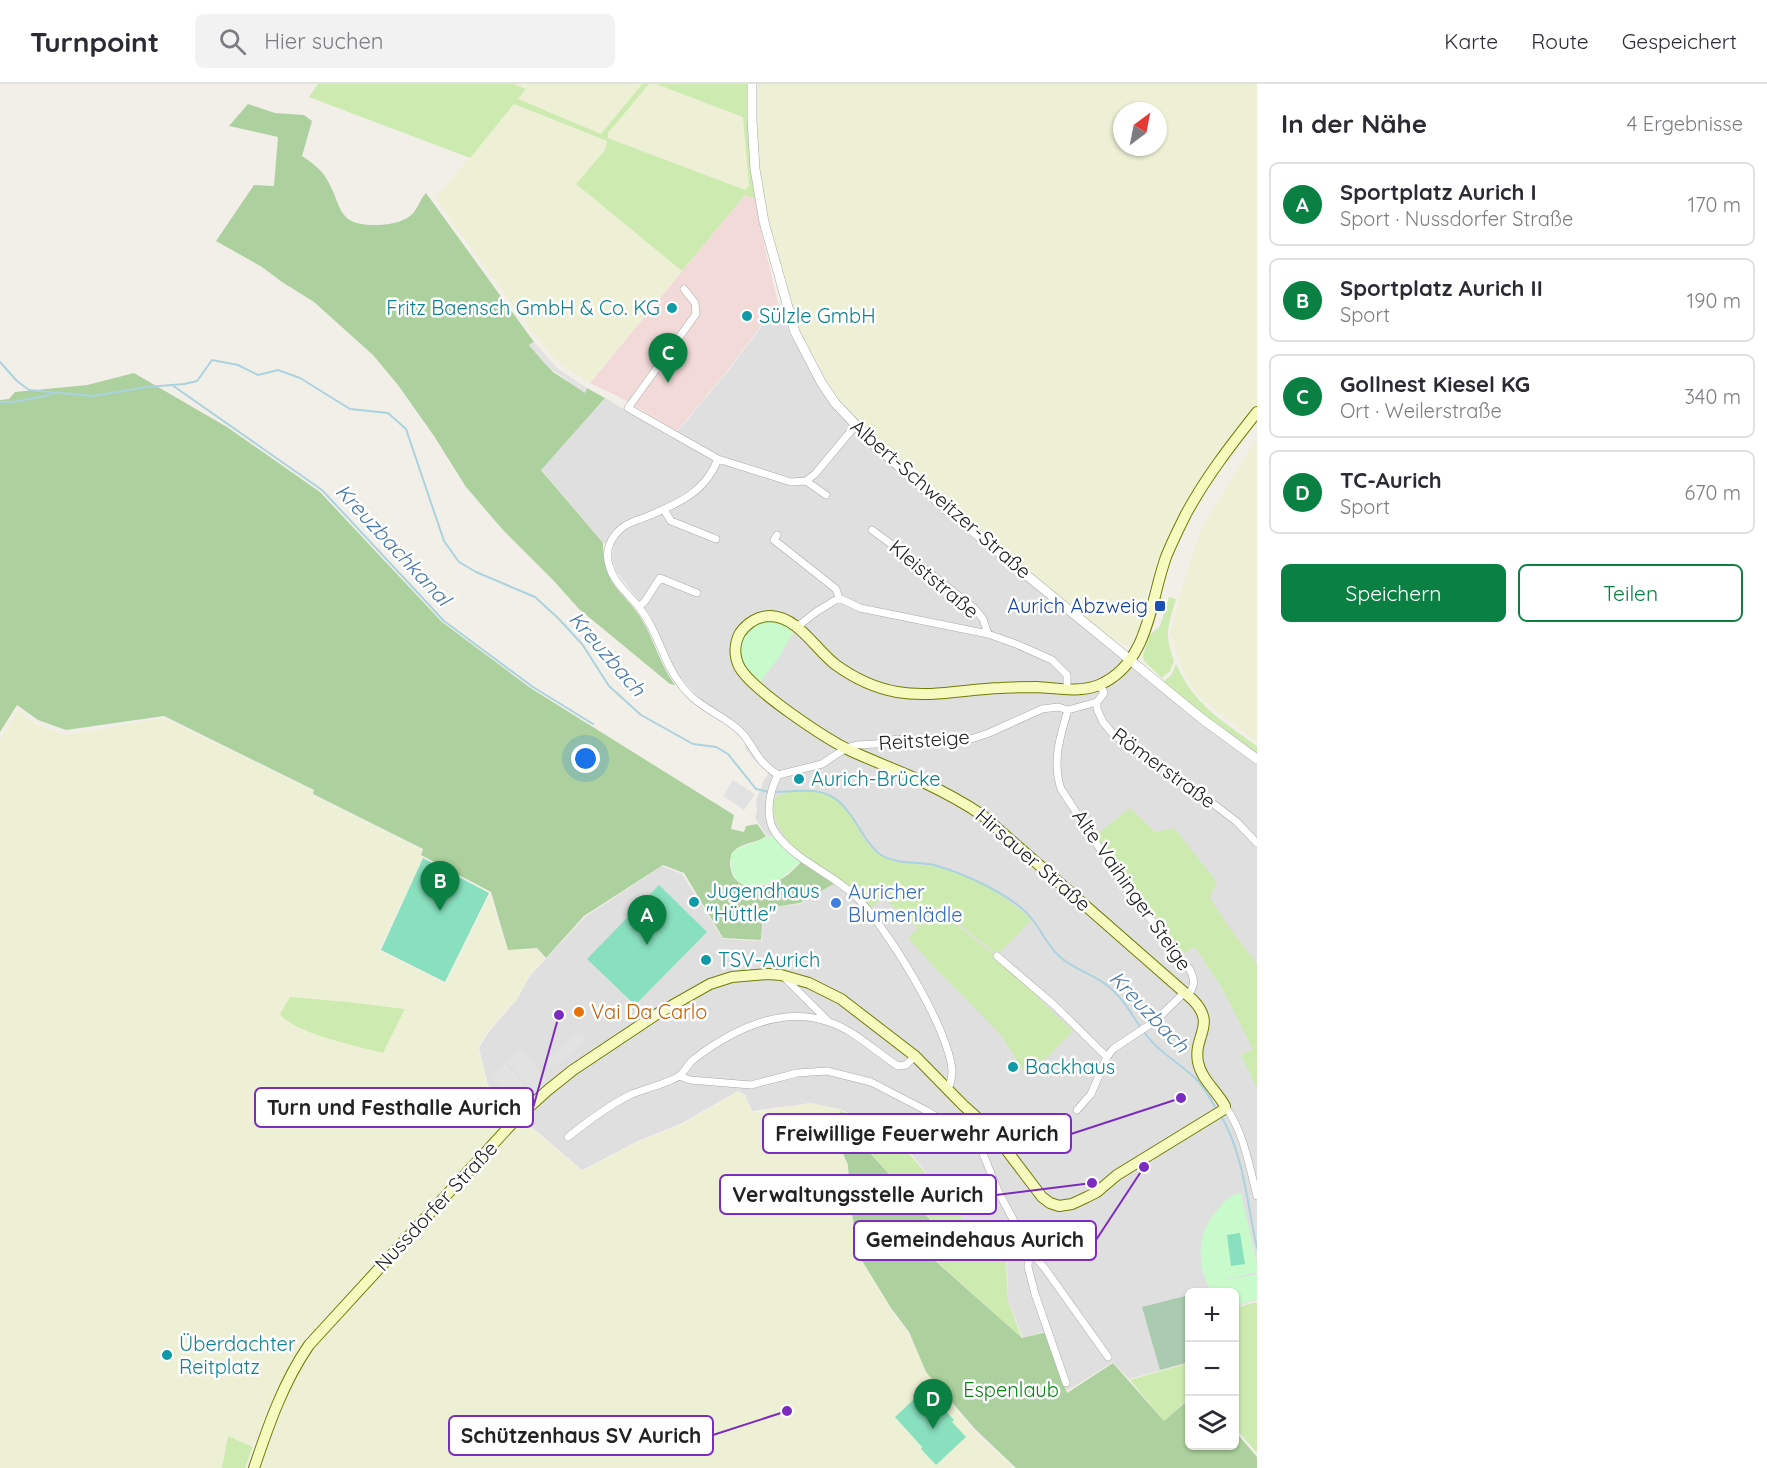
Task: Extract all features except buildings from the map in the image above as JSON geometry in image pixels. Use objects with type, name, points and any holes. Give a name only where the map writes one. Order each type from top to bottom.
[{"type":"main road","name":"Hirsauer Straße","points":[[1221,1110],[1198,1063],[1197,1055],[1205,1020],[1201,1009],[1186,993],[982,814],[938,789],[846,748],[789,712],[746,676],[735,651],[737,638],[744,628],[755,620],[778,617],[797,627],[826,656],[844,670],[865,682],[893,691],[928,694],[995,688],[1034,687],[1067,690],[1084,689],[1100,684],[1117,674],[1130,659],[1143,636],[1166,557],[1186,514],[1206,478],[1257,412]]},
{"type":"main road","name":"Nussdorfer Straße","points":[[254,1468],[284,1386],[309,1345],[518,1117],[573,1070],[657,1014],[710,984],[732,977],[781,975],[809,983],[841,999],[915,1056],[979,1126],[999,1140],[1042,1197],[1059,1206],[1072,1204],[1097,1192],[1117,1175],[1221,1110]]},
{"type":"street","name":"Albert-Schweitzer-Straße","points":[[752,84],[755,169],[764,222],[786,307],[795,332],[821,382],[835,403],[855,426],[947,510],[1201,718],[1257,759]]},
{"type":"street","points":[[684,289],[695,303],[696,314],[628,408],[718,459],[781,480],[806,481],[826,495]]},
{"type":"street","points":[[806,481],[832,455],[855,426]]},
{"type":"street","points":[[718,459],[710,477],[695,493],[664,510],[624,526],[614,537],[608,551],[609,566],[639,607],[670,670],[689,694],[742,733],[759,760],[777,778]]},
{"type":"street","points":[[664,510],[671,521],[716,539]]},
{"type":"street","name":"Kleiststraße","points":[[872,530],[974,608],[983,619],[988,634]]},
{"type":"street","points":[[777,535],[774,540],[836,590],[839,598],[860,608],[988,634],[1030,648],[1052,660],[1067,675],[1067,690]]},
{"type":"street","points":[[639,607],[660,578],[697,593]]},
{"type":"street","points":[[797,627],[839,598]]},
{"type":"street","points":[[1068,710],[1097,702],[1104,693],[1100,684]]},
{"type":"street","name":"Römerstraße","points":[[1097,702],[1097,710],[1113,734],[1185,782],[1237,822],[1257,843]]},
{"type":"street","name":"Reitsteige","points":[[846,748],[897,739],[942,741],[971,739],[1042,709],[1058,706],[1068,710]]},
{"type":"street","name":"Alte Vaihinger Steige","points":[[1068,710],[1058,751],[1057,776],[1061,789],[1121,881],[1190,970],[1194,983],[1192,989],[1186,993]]},
{"type":"street","points":[[777,778],[822,764],[846,748]]},
{"type":"street","points":[[777,778],[768,809],[776,834],[802,858],[842,885],[860,901],[911,972],[930,1009],[949,1055],[952,1072],[948,1090]]},
{"type":"street","points":[[998,956],[1107,1057]]},
{"type":"street","points":[[781,975],[791,982],[829,1022]]},
{"type":"street","points":[[1077,1110],[1091,1094],[1107,1057],[1113,1049],[1163,1015],[1186,993]]},
{"type":"street","points":[[568,1137],[631,1095],[679,1076],[685,1067],[737,1031],[787,1015],[829,1022],[845,1030],[898,1066],[906,1065],[915,1056]]},
{"type":"street","points":[[679,1076],[690,1080],[751,1084],[797,1073],[827,1071],[871,1082],[927,1111],[952,1127],[979,1126],[979,1144],[999,1192],[1029,1249],[1108,1357]]},
{"type":"street","points":[[1221,1110],[1236,1122],[1257,1196]]},
{"type":"street","points":[[1029,1249],[1028,1267],[1035,1294],[1066,1383]]},
{"type":"shaded area","points":[[745,195],[756,199],[760,227],[778,303],[727,371],[677,431],[590,383]]},
{"type":"shaded area","points":[[779,303],[790,334],[810,368],[853,428],[1198,721],[1257,764],[1257,1300],[1239,1306],[1239,1288],[1185,1288],[1185,1364],[1129,1379],[1113,1362],[1067,1391],[1047,1331],[1023,1338],[1008,1300],[1007,1259],[978,1237],[895,1134],[839,1109],[811,1103],[752,1111],[745,1095],[738,1091],[682,1123],[638,1141],[582,1170],[503,1105],[488,1085],[479,1048],[488,1033],[518,998],[529,977],[585,917],[662,866],[682,874],[723,939],[762,941],[763,912],[780,906],[800,904],[837,881],[776,834],[769,838],[758,823],[755,817],[756,801],[769,773],[745,748],[745,730],[702,700],[680,677],[668,657],[650,615],[616,571],[612,558],[614,545],[603,543],[541,469],[605,398],[672,438],[728,371]]},
{"type":"shaded area","points":[[534,342],[557,368],[587,388],[585,393],[547,366],[529,345]]},
{"type":"shaded area","points":[[733,780],[755,794],[744,810],[723,796]]},
{"type":"shaded area","points":[[579,1033],[582,1033],[585,1038],[584,1042],[570,1056],[557,1066],[545,1061]]},
{"type":"shaded area","points":[[520,1050],[547,1079],[534,1091],[507,1062]]},
{"type":"shaded area","points":[[505,1064],[531,1092],[517,1105],[491,1076]]},
{"type":"green space","points":[[318,84],[513,84],[526,89],[518,99],[601,134],[642,84],[649,84],[608,133],[608,138],[745,190],[749,186],[743,117],[656,84],[750,84],[756,199],[745,195],[682,271],[576,184],[605,150],[607,141],[514,104],[470,158],[309,97]]},
{"type":"green space","points":[[513,84],[642,84],[601,134],[517,99]]},
{"type":"green space","points":[[649,84],[656,84],[743,117],[749,186],[745,191],[608,138],[608,133]]},
{"type":"green space","points":[[757,84],[1257,84],[1257,410],[1228,446],[1156,579],[1150,583],[1143,604],[1139,603],[1138,608],[1142,609],[1140,628],[1131,644],[1124,645],[1113,640],[951,507],[858,422],[832,391],[800,332],[789,299],[769,224],[759,171],[756,136]]},
{"type":"green space","points":[[248,104],[275,113],[304,115],[312,121],[302,156],[324,175],[342,212],[353,221],[380,225],[404,220],[413,213],[426,193],[534,342],[529,345],[553,372],[584,392],[587,388],[605,398],[541,470],[603,543],[604,559],[612,581],[639,615],[675,685],[670,684],[579,609],[503,530],[466,487],[434,436],[398,385],[373,355],[314,302],[262,267],[216,241],[254,185],[274,186],[278,137],[229,126]]},
{"type":"green space","points":[[514,104],[608,142],[605,150],[576,184],[682,271],[590,383],[560,364],[543,346],[451,221],[436,197]]},
{"type":"green space","points":[[134,373],[227,427],[320,492],[442,622],[532,689],[734,815],[731,829],[744,832],[746,826],[757,824],[766,836],[740,846],[731,856],[731,870],[739,882],[753,886],[769,884],[786,876],[804,859],[837,882],[800,903],[780,906],[763,912],[761,940],[723,938],[684,873],[663,865],[584,916],[546,958],[537,948],[508,950],[491,892],[421,855],[423,849],[313,794],[314,790],[164,716],[66,730],[38,720],[17,705],[0,732],[0,400],[9,399],[15,392],[87,385]]},
{"type":"green space","points":[[1257,438],[1257,742],[1198,696],[1183,671],[1170,633],[1202,527]]},
{"type":"green space","points":[[1169,597],[1176,599],[1168,630],[1174,661],[1170,671],[1162,678],[1144,661],[1143,656],[1149,636],[1160,626]]},
{"type":"green space","points":[[770,620],[780,622],[794,630],[780,656],[760,682],[746,668],[742,660],[741,644],[755,627]]},
{"type":"green space","points":[[1176,664],[1201,702],[1220,720],[1257,746],[1257,755],[1189,704],[1164,681],[1172,674]]},
{"type":"green space","points":[[18,710],[35,724],[66,735],[164,718],[314,791],[312,795],[422,850],[420,856],[423,857],[379,950],[446,984],[490,894],[507,950],[537,949],[545,958],[528,976],[518,997],[487,1032],[478,1047],[487,1086],[500,1108],[515,1117],[307,1344],[269,1412],[253,1447],[228,1436],[222,1468],[0,1468],[0,740]]},
{"type":"green space","points":[[787,792],[815,792],[834,797],[849,813],[866,842],[882,856],[900,862],[931,866],[958,873],[998,894],[1031,920],[998,955],[937,907],[917,928],[884,898],[868,910],[849,889],[788,841],[774,815],[773,799]]},
{"type":"green space","points":[[1130,808],[1155,832],[1174,828],[1217,882],[1210,898],[1257,964],[1257,1088],[1241,1055],[1253,1049],[1222,988],[1195,947],[1182,954],[1124,880],[1096,835]]},
{"type":"green space","points":[[775,835],[804,859],[780,879],[766,884],[745,886],[737,880],[731,870],[731,854],[739,848]]},
{"type":"green space","points":[[423,858],[489,893],[445,982],[381,950]]},
{"type":"green space","points":[[659,885],[707,932],[635,1005],[587,959]]},
{"type":"green space","points":[[937,909],[997,957],[1073,1031],[1049,1056],[1024,1072],[1001,1035],[908,938]]},
{"type":"green space","points":[[290,997],[405,1009],[383,1053],[312,1033],[287,1021],[280,1014]]},
{"type":"green space","points":[[738,1092],[744,1095],[753,1113],[811,1103],[838,1110],[843,1123],[835,1136],[847,1165],[850,1209],[861,1259],[908,1333],[926,1372],[973,1430],[1013,1468],[256,1468],[275,1414],[311,1346],[520,1118],[582,1171],[638,1142],[683,1124]]},
{"type":"green space","points":[[839,1110],[894,1135],[978,1237],[1006,1260],[1008,1301],[1022,1338],[931,1256],[945,1235],[843,1123]]},
{"type":"green space","name":"Espenlaub","points":[[843,1123],[944,1235],[930,1256],[1022,1338],[1047,1332],[1067,1393],[1113,1363],[1164,1421],[1185,1403],[1185,1450],[1239,1450],[1239,1436],[1257,1457],[1257,1468],[1016,1468],[975,1429],[926,1372],[909,1332],[891,1308],[861,1259],[851,1210],[848,1165],[835,1135]]},
{"type":"green space","points":[[1241,1193],[1257,1264],[1257,1272],[1219,1281],[1257,1274],[1257,1299],[1239,1305],[1239,1288],[1209,1288],[1215,1283],[1208,1286],[1201,1256],[1206,1226],[1228,1198]]},
{"type":"green space","points":[[1240,1233],[1245,1264],[1231,1266],[1227,1235]]},
{"type":"green space","points":[[1185,1296],[1185,1363],[1160,1370],[1142,1307]]},
{"type":"green space","points":[[1257,1302],[1257,1453],[1239,1433],[1239,1307]]},
{"type":"green space","points":[[1185,1364],[1185,1402],[1164,1421],[1130,1380]]},
{"type":"green space","points":[[925,1389],[954,1420],[952,1422],[966,1437],[936,1465],[895,1417]]},
{"type":"green space","points":[[228,1436],[253,1447],[245,1468],[222,1468]]},
{"type":"waterway","name":"Kreuzbach","points":[[0,362],[17,381],[29,390],[93,396],[197,381],[212,360],[238,365],[258,375],[278,370],[300,378],[350,409],[388,413],[406,429],[444,541],[459,562],[476,572],[535,597],[582,644],[609,686],[641,715],[693,744],[716,747],[728,754],[756,789],[769,792]]},
{"type":"waterway","name":"Kreuzbachkanal","points":[[172,385],[322,490],[444,621],[533,687],[593,724]]},
{"type":"waterway","points":[[0,402],[13,402],[50,395],[52,392]]},
{"type":"waterway","name":"Kreuzbach","points":[[775,792],[816,791],[826,794],[843,806],[870,844],[881,855],[894,860],[947,869],[967,876],[1013,901],[1025,911],[1059,956],[1115,992],[1153,1043],[1199,1082],[1216,1109]]},
{"type":"waterway","name":"Kreuzbach","points":[[1221,1116],[1240,1163],[1257,1248]]},
{"type":"place","name":"Fritz Baensch GmbH & Co. KG","points":[[672,308]]},
{"type":"place","name":"Sülzle GmbH","points":[[747,316]]},
{"type":"place","name":"Gollnest Kiesel KG","points":[[668,383]]},
{"type":"place","name":"Aurich Abzweig","points":[[1160,606]]},
{"type":"place","name":"Aurich-Brücke","points":[[799,779]]},
{"type":"place","name":"Jugendhaus \"Hüttle\"","points":[[694,902]]},
{"type":"place","name":"Auricher Blumenlädle","points":[[836,903]]},
{"type":"place","name":"Sportplatz Aurich II","points":[[440,911]]},
{"type":"place","name":"Sportplatz Aurich I","points":[[647,945]]},
{"type":"place","name":"TSV-Aurich","points":[[706,960]]},
{"type":"place","name":"Vai Da Carlo","points":[[579,1012]]},
{"type":"place","name":"Turn und Festhalle Aurich","points":[[559,1015]]},
{"type":"place","name":"Backhaus","points":[[1013,1067]]},
{"type":"place","name":"Freiwillige Feuerwehr Aurich","points":[[1181,1098]]},
{"type":"place","name":"Gemeindehaus Aurich","points":[[1144,1167]]},
{"type":"place","name":"Verwaltungsstelle Aurich","points":[[1092,1183]]},
{"type":"place","name":"Überdachter Reitplatz","points":[[167,1355]]},
{"type":"place","name":"Schützenhaus SV Aurich","points":[[787,1411]]},
{"type":"place","name":"TC-Aurich","points":[[933,1429]]}]
